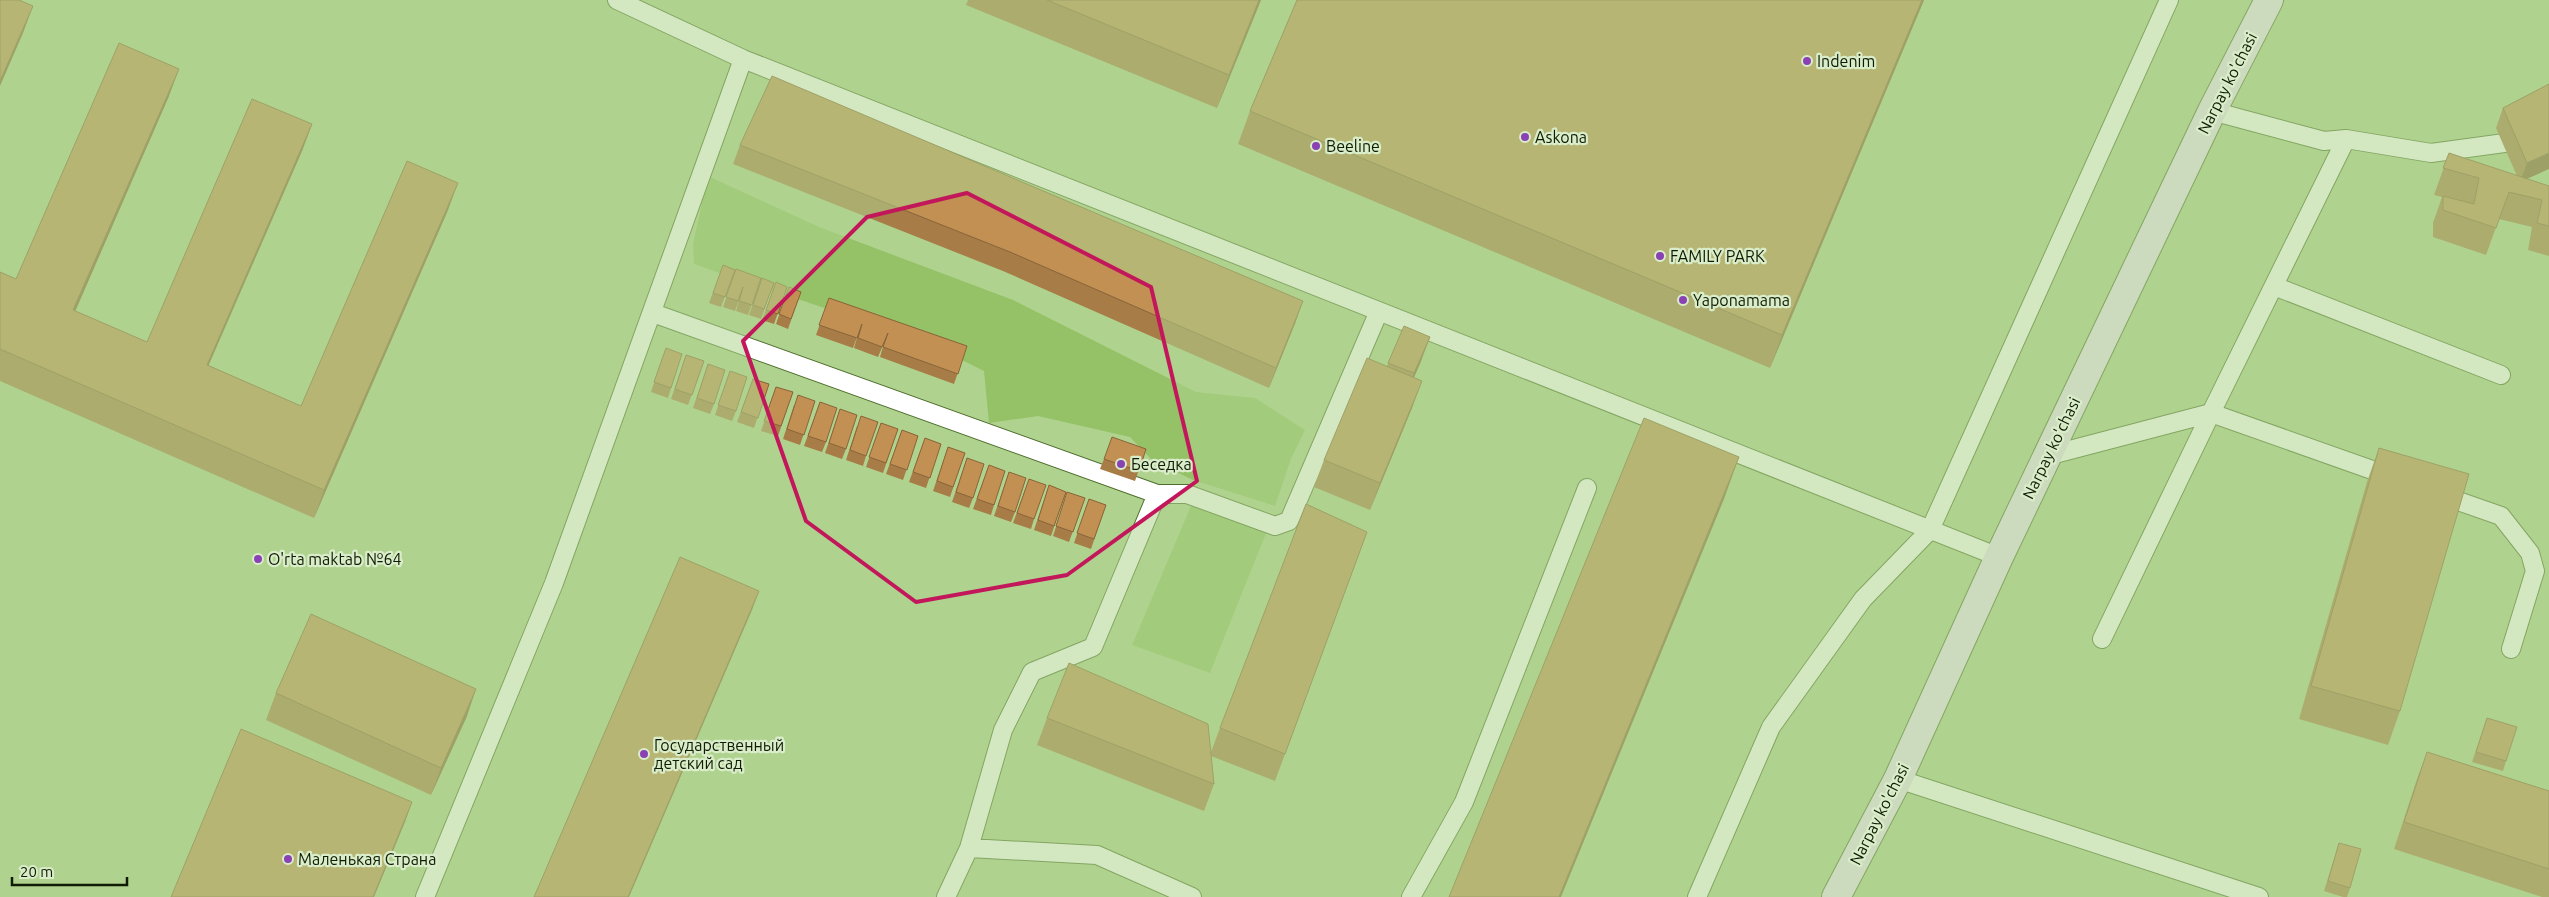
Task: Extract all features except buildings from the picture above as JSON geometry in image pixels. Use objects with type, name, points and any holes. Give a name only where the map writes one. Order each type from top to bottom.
[{"type":"main road","name":"Narpay ko'chasi","points":[[1836,897],[1898,779],[2047,456],[2212,111],[2269,0]]},
{"type":"lane","points":[[617,0],[744,58],[1999,557]]},
{"type":"lane","points":[[1697,897],[1771,727],[1863,599],[1930,530],[2169,0]]},
{"type":"lane","points":[[425,897],[554,584],[744,58]]},
{"type":"lane","points":[[2212,111],[2324,141],[2346,139],[2431,153],[2549,137]]},
{"type":"lane","points":[[2102,639],[2210,413],[2346,139]]},
{"type":"lane","points":[[2274,286],[2501,375]]},
{"type":"lane","points":[[653,313],[1101,476],[1157,494],[1187,494],[1275,526],[1288,521],[1379,311]]},
{"type":"lane","points":[[2047,456],[2210,413],[2408,483]]},
{"type":"lane","points":[[1410,897],[1464,802],[1587,488]]},
{"type":"lane","points":[[2426,490],[2501,516],[2530,553],[2536,571],[2511,649]]},
{"type":"lane","points":[[946,897],[969,848],[1003,730],[1032,672],[1093,647],[1157,494]]},
{"type":"lane","points":[[1898,779],[2260,897]]},
{"type":"lane","points":[[969,848],[1098,855],[1192,897]]},
{"type":"highlighted area","points":[[967,193],[1151,287],[1197,481],[1067,575],[916,602],[806,521],[743,341],[867,217]]},
{"type":"green space","points":[[708,176],[819,227],[1013,300],[1196,392],[1255,398],[1305,430],[1291,459],[1275,506],[1193,480],[1152,460],[1130,437],[1038,416],[989,423],[984,371],[949,354],[877,326],[694,264],[693,244]]},
{"type":"green space","points":[[1193,501],[1267,531],[1210,673],[1132,645]]},
{"type":"place","name":"Indenim","points":[[1807,61]]},
{"type":"place","name":"Askona","points":[[1525,137]]},
{"type":"place","name":"Beeline","points":[[1316,146]]},
{"type":"place","name":"FAMILY PARK","points":[[1660,256]]},
{"type":"place","name":"Yaponamama","points":[[1683,300]]},
{"type":"place","name":"Беседка","points":[[1121,464]]},
{"type":"place","name":"O'rta maktab №64","points":[[258,559]]},
{"type":"place","name":"Государственный детский сад","points":[[644,754]]},
{"type":"place","name":"Маленькая Страна","points":[[288,859]]}]
